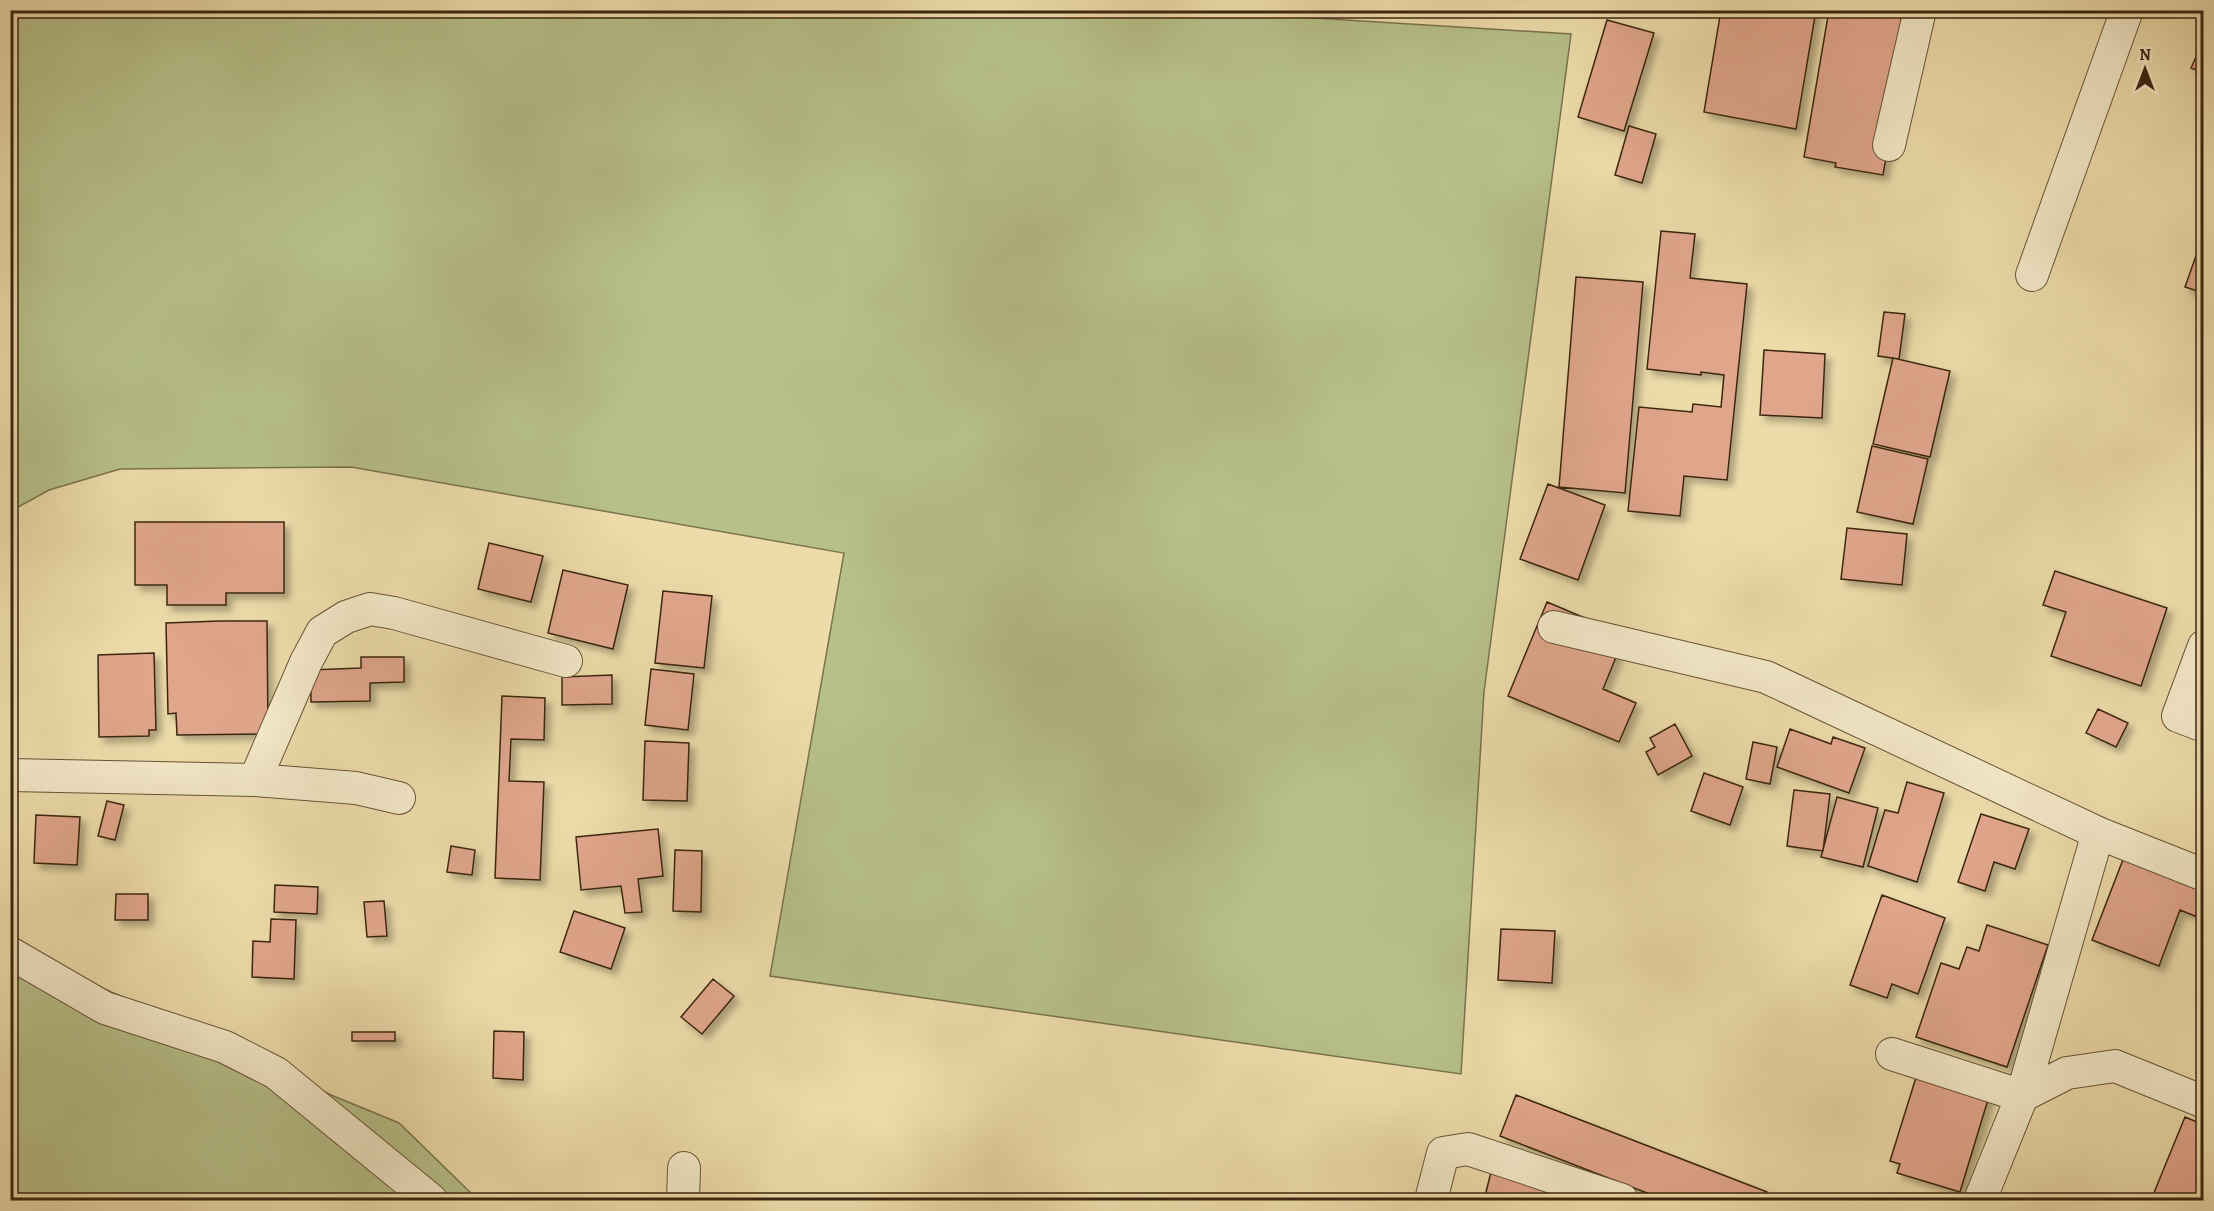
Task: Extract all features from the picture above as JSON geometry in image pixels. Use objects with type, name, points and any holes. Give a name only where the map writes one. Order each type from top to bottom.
[{"type":"street","points":[[1889,145],[1920,10]]},
{"type":"street","points":[[2032,275],[2127,10]]},
{"type":"street","points":[[255,780],[316,642],[322,633],[346,617],[370,609],[394,613],[566,661]]},
{"type":"street","points":[[1554,627],[1766,677],[2098,833],[2204,875]]},
{"type":"street","points":[[2204,646],[2178,716],[2204,726]]},
{"type":"street","points":[[10,775],[255,780],[356,788],[399,798]]},
{"type":"street","points":[[1980,1200],[2022,1096],[2098,833]]},
{"type":"street","points":[[10,953],[105,1008],[225,1047],[276,1073],[431,1200]]},
{"type":"street","points":[[1892,1054],[2022,1096],[2067,1072],[2115,1066],[2204,1102]]},
{"type":"street","points":[[1431,1200],[1443,1153],[1468,1149],[1622,1200]]},
{"type":"street","points":[[683,1200],[684,1168]]},
{"type":"green space","points":[[11,11],[1204,11],[1571,34],[1484,692],[1461,1074],[770,976],[844,553],[351,467],[120,469],[49,490],[11,511]]},
{"type":"green space","points":[[10,943],[81,979],[153,1010],[331,1095],[399,1123],[478,1200],[11,1200]]},
{"type":"building","points":[[1721,10],[1816,10],[1796,129],[1704,112]]},
{"type":"building","points":[[1829,10],[1903,10],[1892,76],[1900,77],[1883,175],[1835,167],[1836,163],[1804,157]]},
{"type":"building","points":[[1607,20],[1654,33],[1624,131],[1578,117]]},
{"type":"building","points":[[2204,39],[2204,73],[2191,68]]},
{"type":"building","points":[[1629,126],[1656,134],[1642,183],[1615,175]]},
{"type":"building","points":[[1661,231],[1695,234],[1690,278],[1747,284],[1727,480],[1684,476],[1680,516],[1628,511],[1639,407],[1692,412],[1693,404],[1721,407],[1724,375],[1647,369]]},
{"type":"building","points":[[2204,233],[2204,293],[2185,287]]},
{"type":"building","points":[[1576,277],[1643,282],[1625,493],[1559,487]]},
{"type":"building","points":[[1884,312],[1905,314],[1899,359],[1878,356]]},
{"type":"building","points":[[1764,350],[1825,354],[1822,418],[1760,415]]},
{"type":"building","points":[[1893,358],[1950,371],[1930,457],[1873,444]]},
{"type":"building","points":[[1872,446],[1928,459],[1913,524],[1857,512]]},
{"type":"building","points":[[1548,484],[1605,505],[1578,580],[1520,559]]},
{"type":"building","points":[[135,522],[284,522],[284,593],[226,593],[226,605],[167,605],[167,585],[135,585]]},
{"type":"building","points":[[1847,528],[1907,534],[1902,585],[1841,579]]},
{"type":"building","points":[[489,543],[543,556],[531,602],[478,589]]},
{"type":"building","points":[[563,570],[628,585],[613,649],[548,633]]},
{"type":"building","points":[[2055,571],[2167,608],[2141,686],[2051,656],[2066,612],[2043,605]]},
{"type":"building","points":[[663,591],[712,596],[704,668],[655,663]]},
{"type":"building","points":[[1547,602],[1625,635],[1603,689],[1636,703],[1619,742],[1508,696]]},
{"type":"building","points":[[267,621],[268,734],[177,735],[176,713],[168,714],[166,623]]},
{"type":"building","points":[[154,653],[156,730],[149,730],[149,736],[99,737],[98,655]]},
{"type":"building","points":[[361,657],[404,657],[404,682],[370,683],[370,701],[311,702],[311,670],[361,668]]},
{"type":"building","points":[[651,669],[694,674],[688,730],[645,725]]},
{"type":"building","points":[[612,675],[612,704],[562,705],[562,677]]},
{"type":"building","points":[[502,696],[545,698],[544,740],[511,739],[509,781],[544,782],[540,880],[495,878]]},
{"type":"building","points":[[2098,709],[2128,723],[2116,747],[2086,733]]},
{"type":"building","points":[[1675,724],[1692,756],[1658,775],[1646,752],[1655,747],[1650,738]]},
{"type":"building","points":[[1790,729],[1831,744],[1833,737],[1865,748],[1849,793],[1777,767]]},
{"type":"building","points":[[645,741],[689,743],[687,801],[643,800]]},
{"type":"building","points":[[1753,742],[1777,747],[1770,784],[1746,779]]},
{"type":"building","points":[[1704,773],[1743,787],[1730,825],[1691,811]]},
{"type":"building","points":[[1907,782],[1944,793],[1917,882],[1868,866],[1885,810],[1898,813]]},
{"type":"building","points":[[1794,790],[1830,794],[1823,851],[1787,846]]},
{"type":"building","points":[[1837,797],[1878,808],[1863,867],[1821,857]]},
{"type":"building","points":[[107,801],[124,805],[115,840],[98,836]]},
{"type":"building","points":[[1981,814],[2029,829],[2015,869],[1994,862],[1985,891],[1958,882]]},
{"type":"building","points":[[36,815],[80,817],[77,865],[34,863]]},
{"type":"building","points":[[658,829],[663,876],[638,879],[642,912],[625,913],[621,886],[581,890],[576,837]]},
{"type":"building","points":[[451,846],[475,850],[472,875],[447,872]]},
{"type":"building","points":[[675,850],[702,851],[701,912],[673,911]]},
{"type":"building","points":[[2124,857],[2204,887],[2204,910],[2200,918],[2180,910],[2159,966],[2092,940]]},
{"type":"building","points":[[275,885],[318,887],[317,914],[274,912]]},
{"type":"building","points":[[116,894],[148,894],[148,920],[115,920]]},
{"type":"building","points":[[1882,895],[1945,918],[1918,994],[1892,984],[1887,998],[1850,985]]},
{"type":"building","points":[[384,901],[387,936],[367,937],[364,902]]},
{"type":"building","points":[[574,911],[625,928],[611,969],[560,952]]},
{"type":"building","points":[[271,919],[296,920],[294,979],[252,977],[253,941],[270,942]]},
{"type":"building","points":[[1987,925],[2048,945],[2007,1067],[1916,1037],[1941,963],[1959,969],[1967,947],[1979,951]]},
{"type":"building","points":[[1501,929],[1555,931],[1552,983],[1498,980]]},
{"type":"building","points":[[713,979],[734,996],[702,1034],[681,1017]]},
{"type":"building","points":[[494,1031],[524,1032],[523,1080],[493,1078]]},
{"type":"building","points":[[352,1032],[395,1032],[395,1041],[352,1041]]},
{"type":"building","points":[[1918,1071],[1990,1093],[1960,1192],[1897,1173],[1900,1164],[1890,1161]]},
{"type":"building","points":[[1516,1095],[1767,1192],[1764,1200],[1665,1200],[1500,1136]]},
{"type":"building","points":[[2185,1117],[2204,1125],[2204,1200],[2151,1200]]},
{"type":"building","points":[[1492,1168],[1555,1183],[1551,1200],[1484,1200]]}]
